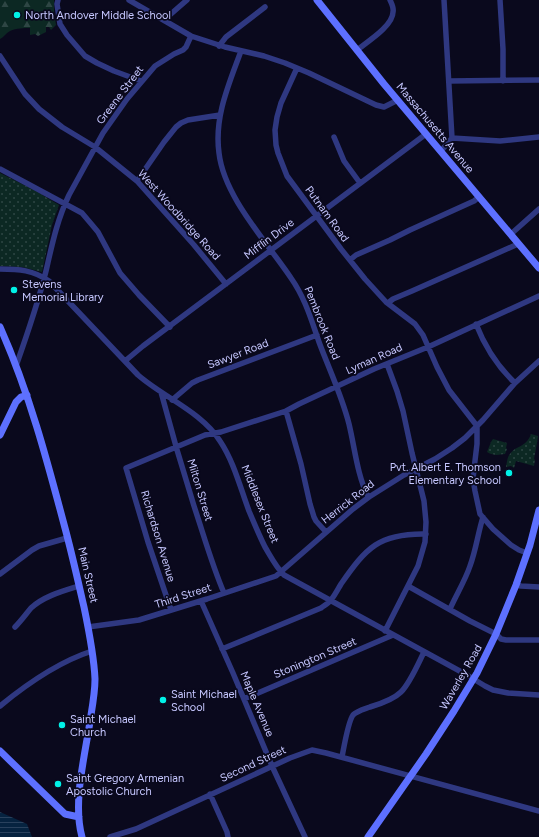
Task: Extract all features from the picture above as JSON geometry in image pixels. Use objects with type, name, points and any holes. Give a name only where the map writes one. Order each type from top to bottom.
[{"type":"main road","name":"Massachusetts Avenue","points":[[317,0],[440,151],[539,268]]},
{"type":"main road","name":"Main Street","points":[[0,327],[27,395],[38,431],[79,586],[92,651],[95,687],[81,779],[79,817],[82,837]]},
{"type":"main road","points":[[0,435],[16,402],[21,397],[27,395]]},
{"type":"main road","name":"Waverley Road","points":[[368,837],[426,754],[473,679],[496,634],[516,585],[537,523],[539,510]]},
{"type":"main road","points":[[0,751],[65,814],[79,817]]},
{"type":"street","points":[[58,0],[57,4],[60,24],[67,35],[85,56],[114,71],[141,81]]},
{"type":"street","points":[[129,0],[192,36],[219,46],[264,56],[297,68],[376,105],[384,107],[398,100]]},
{"type":"street","points":[[164,20],[187,0]]},
{"type":"street","points":[[357,50],[392,20],[394,12],[390,0]]},
{"type":"street","points":[[444,0],[452,138]]},
{"type":"street","points":[[500,0],[503,81]]},
{"type":"street","points":[[219,46],[226,38],[265,7]]},
{"type":"street","name":"Greene Street","points":[[16,366],[44,278],[53,237],[64,204],[103,133],[120,108],[155,66],[183,50],[192,36]]},
{"type":"street","name":"Pembrook Road","points":[[241,51],[220,115],[218,130],[219,153],[223,173],[242,209],[292,278],[302,296],[349,422],[358,470],[368,498]]},
{"type":"street","name":"West Woodbridge Road","points":[[0,56],[25,94],[37,107],[62,127],[95,147],[137,181],[194,245],[226,284]]},
{"type":"street","name":"Putnam Road","points":[[297,68],[281,103],[275,130],[278,153],[287,176],[365,279],[381,297],[415,324],[423,335],[449,390],[477,426]]},
{"type":"street","points":[[449,81],[539,80]]},
{"type":"street","points":[[137,181],[164,142],[181,123],[188,120],[220,115]]},
{"type":"street","name":"Mifflin Drive","points":[[125,361],[426,134]]},
{"type":"street","points":[[334,137],[344,161],[360,183]]},
{"type":"street","points":[[452,138],[500,141],[539,137]]},
{"type":"street","points":[[440,151],[452,138]]},
{"type":"street","points":[[0,169],[82,213],[93,226],[107,248],[120,273],[170,327]]},
{"type":"street","points":[[350,260],[356,255],[474,201],[479,197]]},
{"type":"street","points":[[511,234],[539,209]]},
{"type":"street","points":[[388,303],[393,299],[518,244]]},
{"type":"street","name":"Middlesex Street","points":[[0,269],[25,270],[37,274],[49,281],[146,382],[200,419],[214,433],[220,440],[231,460],[249,510],[272,559],[281,572],[289,578],[493,690],[514,694],[539,695]]},
{"type":"street","name":"Lyman Road","points":[[126,468],[205,436],[286,411],[539,296]]},
{"type":"street","points":[[476,324],[491,355],[515,383]]},
{"type":"street","name":"Sawyer Road","points":[[172,400],[192,383],[198,380],[317,335]]},
{"type":"street","name":"Herrick Road","points":[[281,572],[353,509],[368,498],[393,481],[445,452],[465,438],[515,383],[539,360]]},
{"type":"street","points":[[385,631],[418,566],[426,534],[425,507],[402,406],[387,364]]},
{"type":"street","name":"Milton Street","points":[[160,392],[200,526],[224,593]]},
{"type":"street","points":[[286,411],[314,517],[326,532]]},
{"type":"street","points":[[477,426],[478,440],[474,478],[480,514],[493,529],[511,545],[527,553]]},
{"type":"street","name":"Richardson Avenue","points":[[126,468],[148,542],[171,610]]},
{"type":"street","points":[[450,609],[470,568],[475,552],[478,531],[483,517]]},
{"type":"street","points":[[222,649],[322,608],[331,601],[357,561],[381,541],[390,538],[426,534]]},
{"type":"street","points":[[0,574],[27,553],[39,546],[67,538]]},
{"type":"street","name":"Third Street","points":[[88,627],[139,620],[271,578],[281,572]]},
{"type":"street","points":[[516,585],[539,587]]},
{"type":"street","points":[[15,627],[38,603],[56,594],[79,586]]},
{"type":"street","points":[[408,586],[496,634],[501,639],[539,640]]},
{"type":"street","name":"Maple Avenue","points":[[201,601],[272,766],[305,837]]},
{"type":"street","name":"Stonington Street","points":[[244,699],[393,635]]},
{"type":"street","points":[[0,706],[26,685],[47,672],[76,657],[92,651]]},
{"type":"street","points":[[342,757],[352,716],[361,710],[391,699],[400,693],[410,679],[424,652]]},
{"type":"street","name":"Second Street","points":[[110,837],[136,829],[296,755],[312,750],[326,752],[539,811]]},
{"type":"street","points":[[210,794],[228,837]]},
{"type":"green space","points":[[0,0],[54,0],[56,25],[51,30],[49,27],[46,27],[46,32],[38,36],[35,34],[30,35],[30,28],[23,28],[10,31],[0,39]]},
{"type":"green space","points":[[0,173],[34,190],[59,205],[52,225],[42,272],[22,267],[0,266]]},
{"type":"green space","points":[[531,434],[538,436],[534,466],[516,461],[514,468],[511,466],[506,467],[509,455],[512,451],[524,444],[529,439]]},
{"type":"green space","points":[[493,439],[507,443],[505,454],[494,455],[487,452]]},
{"type":"water","points":[[0,812],[27,824],[32,837],[0,837]]},
{"type":"place","name":"North Andover Middle School","points":[[17,15]]},
{"type":"place","name":"Stevens Memorial Library","points":[[14,290]]},
{"type":"place","name":"Pvt. Albert E. Thomson Elementary School","points":[[509,473]]},
{"type":"place","name":"Saint Michael School","points":[[163,700]]},
{"type":"place","name":"Saint Michael Church","points":[[62,725]]},
{"type":"place","name":"Saint Gregory Armenian Apostolic Church","points":[[58,784]]}]
